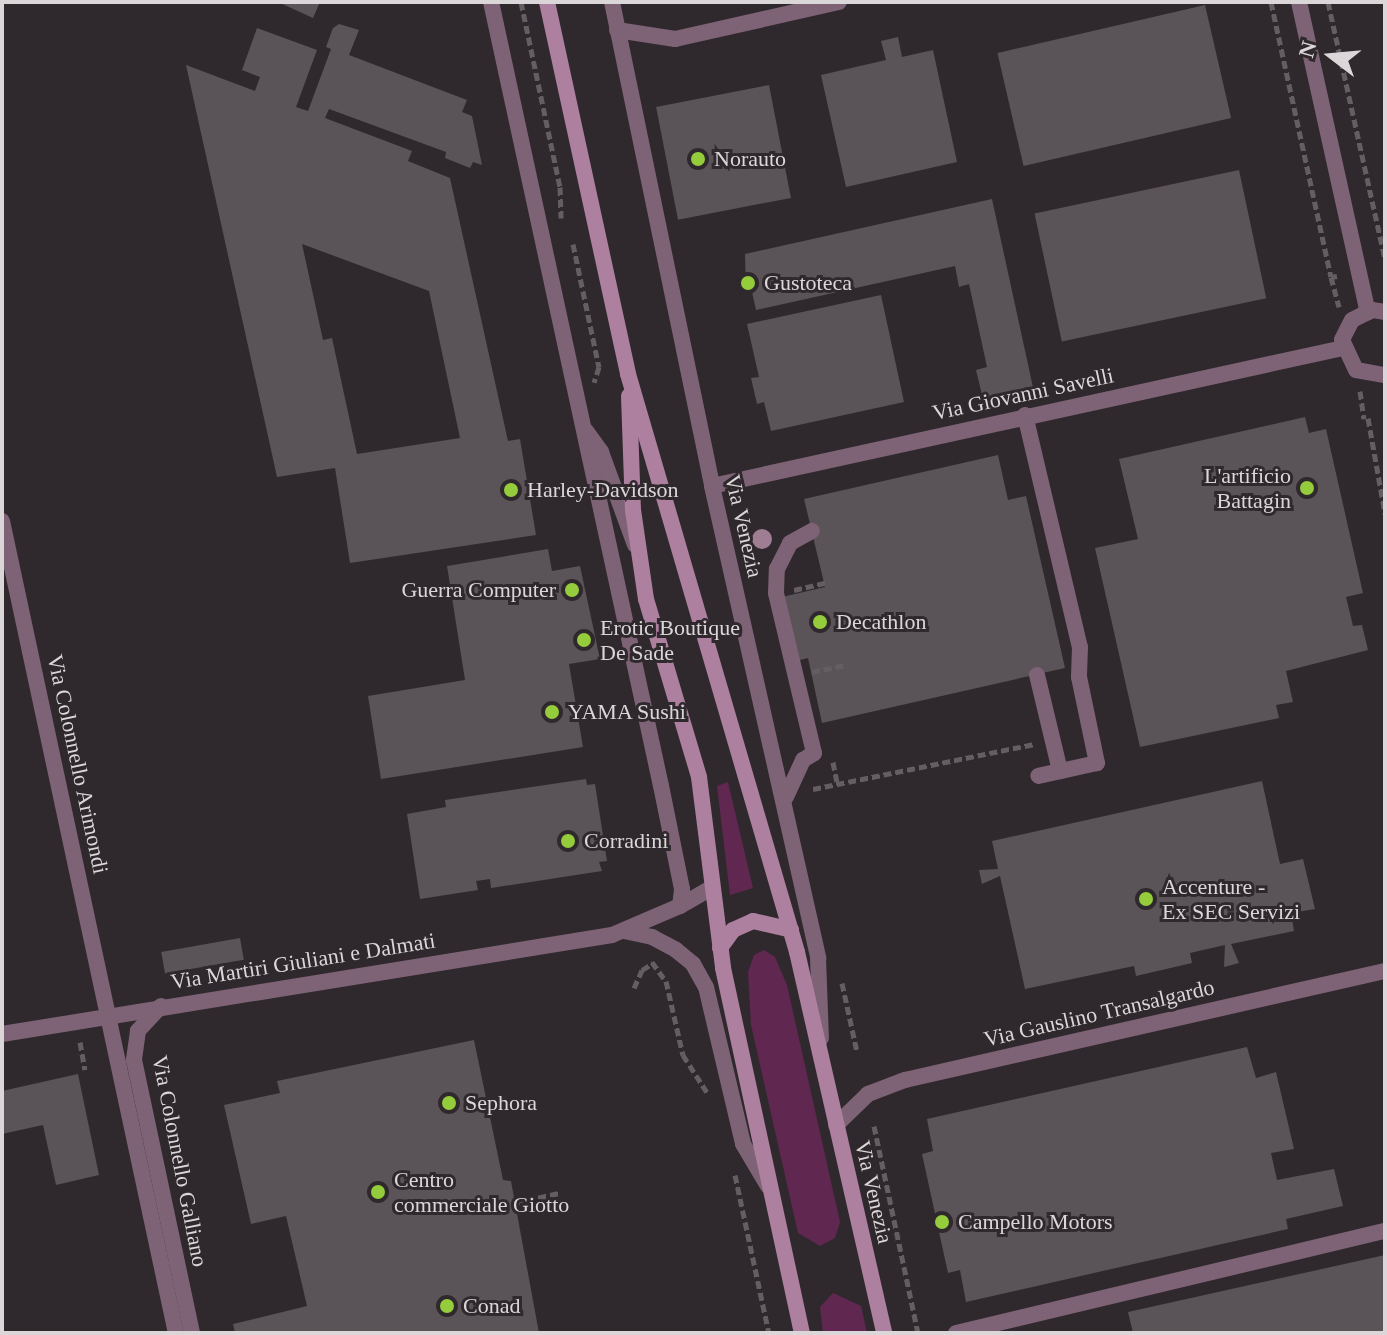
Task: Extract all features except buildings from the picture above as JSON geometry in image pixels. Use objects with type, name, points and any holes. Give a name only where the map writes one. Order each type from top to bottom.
[{"type":"main road","name":"Via Venezia","points":[[547,2],[628,374],[791,930],[884,1333]]},
{"type":"main road","name":"Via Venezia","points":[[628,374],[637,550],[659,648],[699,777],[710,889],[720,948],[802,1333]]},
{"type":"main road","points":[[720,948],[733,930],[753,921],[791,930]]},
{"type":"street","name":"Via Venezia","points":[[491,2],[682,889],[680,906]]},
{"type":"street","name":"Via Venezia","points":[[612,2],[712,486],[786,797],[818,958],[822,1060]]},
{"type":"street","points":[[617,30],[675,39],[839,2]]},
{"type":"street","points":[[1299,2],[1377,312],[1352,320],[1343,348],[1356,370],[1384,378]]},
{"type":"street","name":"Via Giovanni Savelli","points":[[712,486],[1025,415],[1343,348]]},
{"type":"street","points":[[1025,415],[1080,647],[1079,677],[1097,763],[1038,776]]},
{"type":"street","name":"Via Venezia","points":[[581,423],[601,452],[637,550]]},
{"type":"street","name":"Via Colonnello Arimondi","points":[[2,521],[110,1015]]},
{"type":"street","points":[[786,797],[803,760],[814,753],[776,593],[777,569],[790,543],[812,531]]},
{"type":"street","points":[[1037,675],[1060,771]]},
{"type":"street","points":[[618,933],[710,889]]},
{"type":"street","name":"Via Venezia","points":[[618,933],[652,937],[693,964],[706,987],[743,1144],[770,1188]]},
{"type":"street","name":"Via Martiri Giuliani e Dalmati","points":[[2,1034],[618,933]]},
{"type":"street","name":"Via Gauslino Transalgardo","points":[[836,1125],[868,1094],[905,1080],[1385,971]]},
{"type":"street","name":"Via Colonnello Galliano","points":[[161,1006],[138,1031],[134,1060],[192,1333]]},
{"type":"street","name":"Via Colonnello Galliano","points":[[110,1015],[176,1333]]},
{"type":"street","points":[[956,1333],[1385,1231]]},
{"type":"path","points":[[521,2],[560,187],[562,228]]},
{"type":"path","points":[[1271,2],[1331,277],[1337,276]]},
{"type":"path","points":[[1328,2],[1384,261]]},
{"type":"path","points":[[573,244],[598,381],[591,384],[587,369]]},
{"type":"path","points":[[1368,418],[1385,513]]},
{"type":"path","points":[[789,591],[828,582]]},
{"type":"path","points":[[797,675],[846,665]]},
{"type":"path","points":[[808,790],[1052,739]]},
{"type":"path","points":[[833,761],[837,782]]},
{"type":"path","points":[[646,959],[654,962],[666,981]]},
{"type":"path","points":[[634,988],[642,970],[654,962]]},
{"type":"path","points":[[79,1037],[85,1070]]},
{"type":"path","points":[[874,1126],[918,1333]]},
{"type":"path","points":[[515,1203],[559,1193]]},
{"type":"shaded area","points":[[728,782],[753,888],[730,895],[717,786]]},
{"type":"shaded area","points":[[764,950],[775,957],[787,985],[840,1222],[835,1238],[820,1246],[798,1233],[751,1025],[748,972],[754,955]]},
{"type":"shaded area","points":[[833,1293],[861,1306],[867,1333],[823,1333],[820,1307]]},
{"type":"place","name":"Norauto","points":[[698,159]]},
{"type":"place","name":"Gustoteca","points":[[748,283]]},
{"type":"place","name":"L'artificio Battagin","points":[[1307,488]]},
{"type":"place","name":"Harley-Davidson","points":[[511,490]]},
{"type":"place","name":"Guerra Computer","points":[[572,590]]},
{"type":"place","name":"Decathlon","points":[[820,622]]},
{"type":"place","name":"Erotic Boutique De Sade","points":[[584,640]]},
{"type":"place","name":"YAMA Sushi","points":[[552,712]]},
{"type":"place","name":"Corradini","points":[[568,841]]},
{"type":"place","name":"Accenture - Ex SEC Servizi","points":[[1146,899]]},
{"type":"place","name":"Sephora","points":[[449,1103]]},
{"type":"place","name":"Centro commerciale Giotto","points":[[378,1192]]},
{"type":"place","name":"Campello Motors","points":[[942,1222]]},
{"type":"place","name":"Conad","points":[[447,1306]]}]
